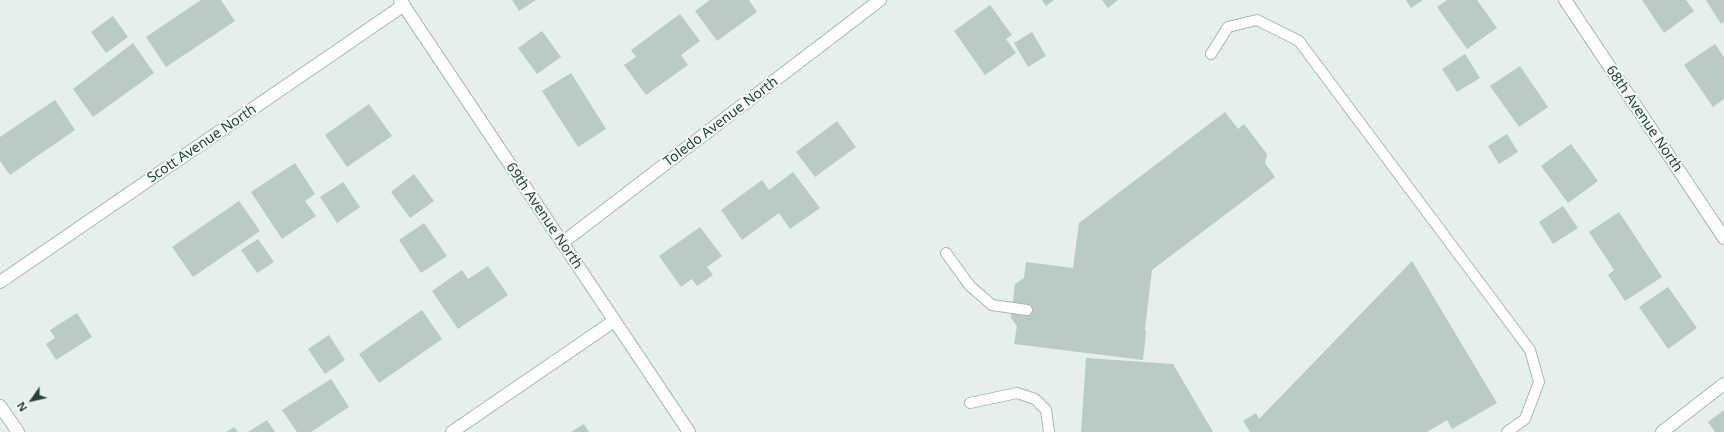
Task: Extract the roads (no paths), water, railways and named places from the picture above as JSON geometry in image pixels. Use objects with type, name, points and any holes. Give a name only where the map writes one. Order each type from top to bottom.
[{"type":"street","name":"Toledo Avenue North","points":[[562,243],[880,0]]},
{"type":"street","name":"68th Avenue North","points":[[1565,0],[1724,238]]},
{"type":"street","name":"69th Avenue North","points":[[402,3],[689,432]]},
{"type":"street","name":"Scott Avenue North","points":[[0,282],[402,3]]},
{"type":"street","points":[[452,432],[614,321]]},
{"type":"street","points":[[1662,432],[1724,384]]},
{"type":"street","points":[[0,406],[18,432]]},
{"type":"lane","points":[[1211,54],[1228,27],[1257,20],[1299,41],[1530,350],[1539,382],[1525,419],[1507,432]]},
{"type":"lane","points":[[946,253],[970,286],[992,305],[1027,310]]},
{"type":"lane","points":[[970,403],[1017,393],[1034,399],[1046,410],[1049,432]]}]
